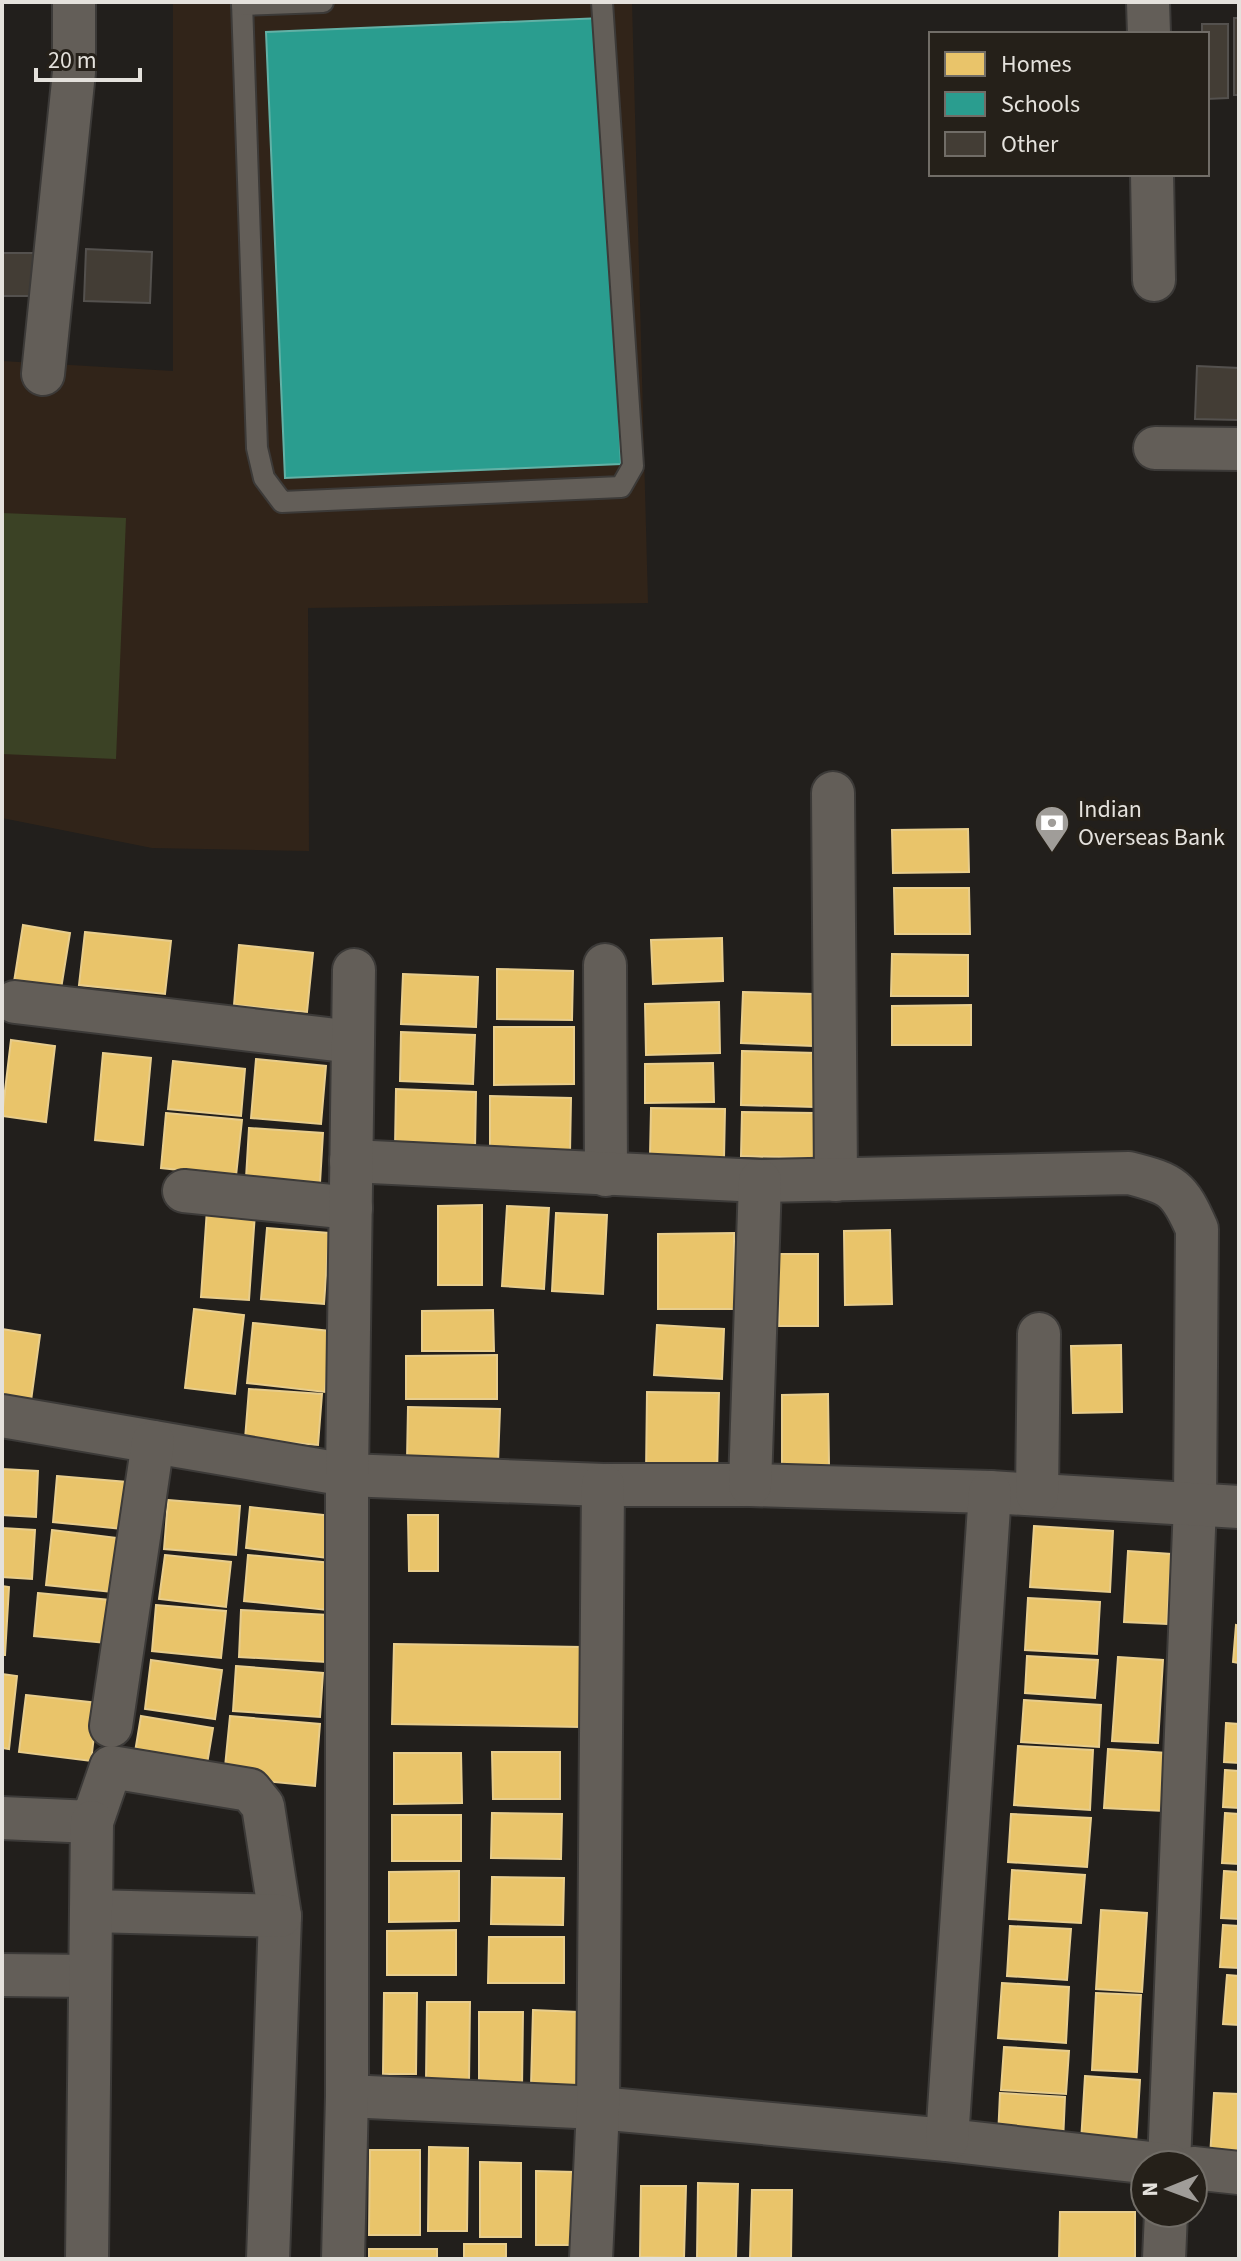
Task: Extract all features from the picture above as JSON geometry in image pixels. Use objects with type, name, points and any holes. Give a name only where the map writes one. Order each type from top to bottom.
[{"type":"street","points":[[43,374],[74,72],[74,2]]},
{"type":"street","points":[[1148,2],[1149,32]]},
{"type":"street","points":[[1152,176],[1154,280]]},
{"type":"street","points":[[1155,448],[1239,449]]},
{"type":"street","points":[[833,793],[836,1180]]},
{"type":"street","points":[[605,965],[606,1175]]},
{"type":"street","points":[[343,2259],[347,2096],[347,1475],[354,970]]},
{"type":"street","points":[[15,1002],[353,1042]]},
{"type":"street","points":[[351,1161],[760,1181],[1129,1173],[1159,1181],[1184,1198],[1197,1229],[1195,1504],[1170,2149]]},
{"type":"street","points":[[750,1485],[760,1181]]},
{"type":"street","points":[[184,1191],[351,1208]]},
{"type":"street","points":[[1037,1494],[1039,1334]]},
{"type":"street","points":[[2,1416],[347,1475],[603,1485],[750,1485],[990,1492],[1239,1507]]},
{"type":"street","points":[[111,1726],[153,1442]]},
{"type":"street","points":[[591,2259],[598,2108],[603,1485]]},
{"type":"street","points":[[947,2140],[990,1492]]},
{"type":"street","points":[[87,2259],[92,1822],[111,1767],[250,1790],[263,1806],[280,1916],[268,2259]]},
{"type":"street","points":[[2,1818],[92,1822]]},
{"type":"street","points":[[91,1911],[280,1916]]},
{"type":"street","points":[[2,1975],[90,1976]]},
{"type":"street","points":[[347,2096],[598,2108],[947,2140],[1129,2160]]},
{"type":"street","points":[[1209,2170],[1239,2173]]},
{"type":"street","points":[[1164,2259],[1165,2229]]},
{"type":"lane","points":[[323,2],[242,4],[257,448],[264,478],[282,502],[621,487],[627,479],[633,466],[602,2]]},
{"type":"shaded area","points":[[173,2],[632,2],[648,603],[308,608],[309,851],[152,848],[2,818],[2,361],[173,371]]},
{"type":"green space","points":[[2,513],[126,518],[116,759],[2,754]]},
{"type":"building: Homes","points":[[968,829],[969,872],[893,873],[892,830]]},
{"type":"building: Homes","points":[[894,888],[969,888],[970,934],[895,934]]},
{"type":"building: Homes","points":[[23,925],[70,933],[61,989],[14,982]]},
{"type":"building: Homes","points":[[85,932],[171,941],[165,994],[79,985]]},
{"type":"building: Homes","points":[[722,938],[723,981],[653,984],[651,940]]},
{"type":"building: Homes","points":[[239,945],[313,953],[307,1012],[234,1005]]},
{"type":"building: Homes","points":[[892,954],[968,955],[968,996],[891,996]]},
{"type":"building: Homes","points":[[497,969],[573,971],[572,1020],[497,1019]]},
{"type":"building: Homes","points":[[403,974],[478,977],[476,1027],[401,1024]]},
{"type":"building: Homes","points":[[743,992],[814,994],[813,1046],[741,1043]]},
{"type":"building: Homes","points":[[719,1002],[720,1053],[646,1055],[645,1004]]},
{"type":"building: Homes","points":[[971,1005],[971,1045],[892,1045],[892,1006]]},
{"type":"building: Homes","points":[[494,1027],[574,1027],[574,1084],[494,1085]]},
{"type":"building: Homes","points":[[401,1032],[475,1035],[473,1084],[400,1081]]},
{"type":"building: Homes","points":[[11,1040],[55,1046],[46,1122],[2,1116]]},
{"type":"building: Homes","points":[[742,1051],[816,1053],[814,1107],[741,1105]]},
{"type":"building: Homes","points":[[103,1053],[151,1058],[143,1145],[95,1140]]},
{"type":"building: Homes","points":[[256,1059],[326,1066],[321,1124],[251,1118]]},
{"type":"building: Homes","points":[[173,1061],[245,1069],[241,1116],[168,1109]]},
{"type":"building: Homes","points":[[713,1063],[714,1102],[645,1103],[645,1064]]},
{"type":"building: Homes","points":[[396,1089],[476,1092],[475,1150],[395,1148]]},
{"type":"building: Homes","points":[[490,1096],[571,1098],[570,1153],[490,1151]]},
{"type":"building: Homes","points":[[651,1108],[725,1109],[724,1158],[650,1156]]},
{"type":"building: Homes","points":[[742,1112],[814,1113],[814,1158],[741,1156]]},
{"type":"building: Homes","points":[[166,1113],[242,1120],[236,1176],[161,1168]]},
{"type":"building: Homes","points":[[249,1128],[323,1133],[320,1183],[246,1178]]},
{"type":"building: Homes","points":[[482,1205],[482,1285],[438,1285],[438,1206]]},
{"type":"building: Homes","points":[[507,1206],[549,1208],[544,1289],[502,1286]]},
{"type":"building: Homes","points":[[207,1209],[255,1213],[249,1300],[201,1297]]},
{"type":"building: Homes","points":[[556,1213],[607,1215],[603,1294],[552,1291]]},
{"type":"building: Homes","points":[[267,1228],[329,1233],[324,1304],[261,1299]]},
{"type":"building: Homes","points":[[890,1230],[892,1304],[845,1305],[844,1231]]},
{"type":"building: Homes","points":[[734,1233],[734,1309],[658,1309],[658,1234]]},
{"type":"building: Homes","points":[[778,1254],[818,1254],[818,1326],[779,1326]]},
{"type":"building: Homes","points":[[194,1309],[244,1315],[235,1394],[185,1388]]},
{"type":"building: Homes","points":[[493,1310],[494,1351],[422,1351],[422,1311]]},
{"type":"building: Homes","points":[[253,1323],[330,1331],[325,1392],[247,1383]]},
{"type":"building: Homes","points":[[657,1325],[724,1329],[722,1379],[654,1375]]},
{"type":"building: Homes","points":[[2,1329],[40,1335],[30,1408],[2,1404]]},
{"type":"building: Homes","points":[[1121,1345],[1122,1412],[1073,1413],[1071,1346]]},
{"type":"building: Homes","points":[[497,1355],[497,1399],[406,1399],[406,1356]]},
{"type":"building: Homes","points":[[249,1389],[322,1394],[318,1445],[245,1439]]},
{"type":"building: Homes","points":[[647,1392],[719,1393],[717,1475],[646,1474]]},
{"type":"building: Homes","points":[[828,1394],[829,1465],[782,1465],[782,1395]]},
{"type":"building: Homes","points":[[408,1407],[500,1409],[498,1463],[407,1461]]},
{"type":"building: Homes","points":[[2,1469],[38,1471],[36,1517],[2,1515]]},
{"type":"building: Homes","points":[[57,1476],[127,1482],[122,1529],[53,1522]]},
{"type":"building: Homes","points":[[168,1500],[240,1506],[236,1555],[164,1549]]},
{"type":"building: Homes","points":[[250,1507],[332,1516],[327,1558],[246,1548]]},
{"type":"building: Homes","points":[[408,1515],[438,1515],[438,1571],[409,1571]]},
{"type":"building: Homes","points":[[1034,1526],[1113,1531],[1110,1592],[1030,1587]]},
{"type":"building: Homes","points":[[2,1528],[35,1530],[32,1579],[2,1577]]},
{"type":"building: Homes","points":[[52,1530],[118,1538],[112,1592],[46,1585]]},
{"type":"building: Homes","points":[[1128,1551],[1171,1554],[1167,1624],[1124,1622]]},
{"type":"building: Homes","points":[[165,1555],[231,1562],[226,1607],[159,1599]]},
{"type":"building: Homes","points":[[248,1555],[332,1563],[327,1610],[244,1601]]},
{"type":"building: Homes","points":[[2,1586],[9,1587],[5,1655],[2,1655]]},
{"type":"building: Homes","points":[[38,1593],[110,1600],[106,1643],[34,1636]]},
{"type":"building: Homes","points":[[1028,1598],[1100,1602],[1097,1654],[1025,1650]]},
{"type":"building: Homes","points":[[156,1605],[226,1611],[221,1658],[152,1651]]},
{"type":"building: Homes","points":[[241,1610],[328,1615],[326,1662],[239,1657]]},
{"type":"building: Homes","points":[[1236,1625],[1239,1626],[1239,1663],[1233,1662]]},
{"type":"building: Homes","points":[[394,1644],[582,1647],[581,1727],[392,1724]]},
{"type":"building: Homes","points":[[1027,1656],[1098,1660],[1095,1698],[1025,1693]]},
{"type":"building: Homes","points":[[1118,1657],[1163,1660],[1158,1743],[1112,1741]]},
{"type":"building: Homes","points":[[151,1660],[222,1670],[215,1719],[145,1709]]},
{"type":"building: Homes","points":[[236,1666],[323,1673],[320,1717],[233,1711]]},
{"type":"building: Homes","points":[[2,1674],[17,1676],[9,1749],[2,1748]]},
{"type":"building: Homes","points":[[26,1695],[98,1703],[91,1761],[19,1752]]},
{"type":"building: Homes","points":[[1024,1700],[1101,1705],[1099,1747],[1021,1742]]},
{"type":"building: Homes","points":[[141,1716],[213,1728],[205,1776],[133,1764]]},
{"type":"building: Homes","points":[[230,1716],[320,1724],[315,1786],[224,1777]]},
{"type":"building: Homes","points":[[1226,1723],[1239,1724],[1239,1763],[1224,1762]]},
{"type":"building: Homes","points":[[1018,1746],[1093,1750],[1090,1810],[1014,1805]]},
{"type":"building: Homes","points":[[1108,1749],[1167,1753],[1164,1811],[1104,1808]]},
{"type":"building: Homes","points":[[492,1752],[560,1752],[560,1799],[493,1799]]},
{"type":"building: Homes","points":[[394,1753],[461,1753],[462,1803],[394,1804]]},
{"type":"building: Homes","points":[[1225,1770],[1239,1771],[1239,1808],[1223,1807]]},
{"type":"building: Homes","points":[[492,1813],[562,1814],[561,1859],[491,1858]]},
{"type":"building: Homes","points":[[1225,1813],[1239,1814],[1239,1864],[1222,1863]]},
{"type":"building: Homes","points":[[1011,1814],[1091,1818],[1087,1867],[1008,1862]]},
{"type":"building: Homes","points":[[392,1815],[461,1815],[461,1861],[392,1861]]},
{"type":"building: Homes","points":[[1012,1870],[1085,1875],[1081,1923],[1009,1919]]},
{"type":"building: Homes","points":[[459,1871],[459,1921],[389,1922],[389,1872]]},
{"type":"building: Homes","points":[[1224,1871],[1239,1872],[1239,1919],[1221,1918]]},
{"type":"building: Homes","points":[[492,1877],[564,1878],[563,1925],[491,1924]]},
{"type":"building: Homes","points":[[1101,1910],[1147,1913],[1142,1992],[1096,1989]]},
{"type":"building: Homes","points":[[1223,1925],[1239,1926],[1239,1968],[1220,1967]]},
{"type":"building: Homes","points":[[1010,1926],[1071,1929],[1067,1980],[1007,1976]]},
{"type":"building: Homes","points":[[456,1930],[456,1975],[387,1975],[387,1931]]},
{"type":"building: Homes","points":[[489,1937],[564,1937],[564,1983],[488,1983]]},
{"type":"building: Homes","points":[[1227,1975],[1239,1976],[1239,2025],[1223,2024]]},
{"type":"building: Homes","points":[[1002,1983],[1069,1987],[1066,2043],[998,2038]]},
{"type":"building: Homes","points":[[384,1993],[417,1993],[416,2074],[383,2074]]},
{"type":"building: Homes","points":[[1096,1993],[1141,1995],[1137,2072],[1092,2070]]},
{"type":"building: Homes","points":[[427,2002],[470,2002],[469,2082],[426,2081]]},
{"type":"building: Homes","points":[[533,2010],[578,2012],[576,2087],[531,2086]]},
{"type":"building: Homes","points":[[479,2012],[523,2012],[522,2089],[479,2088]]},
{"type":"building: Homes","points":[[1004,2047],[1069,2051],[1066,2094],[1001,2090]]},
{"type":"building: Homes","points":[[1085,2076],[1140,2080],[1136,2145],[1081,2142]]},
{"type":"building: Homes","points":[[1000,2093],[1065,2097],[1063,2142],[998,2138]]},
{"type":"building: Homes","points":[[1214,2093],[1239,2094],[1239,2159],[1210,2157]]},
{"type":"building: Homes","points":[[429,2147],[468,2148],[467,2231],[428,2231]]},
{"type":"building: Homes","points":[[370,2150],[420,2150],[420,2235],[369,2235]]},
{"type":"building: Homes","points":[[480,2162],[521,2163],[521,2237],[480,2237]]},
{"type":"building: Homes","points":[[536,2171],[575,2172],[575,2245],[536,2245]]},
{"type":"building: Homes","points":[[698,2183],[738,2184],[736,2259],[697,2259]]},
{"type":"building: Homes","points":[[641,2186],[686,2186],[684,2258],[640,2257]]},
{"type":"building: Homes","points":[[752,2190],[792,2190],[791,2259],[750,2259]]},
{"type":"building: Homes","points":[[1060,2212],[1129,2212],[1129,2229],[1135,2229],[1135,2259],[1059,2259]]},
{"type":"building: Homes","points":[[464,2244],[506,2244],[506,2259],[464,2259]]},
{"type":"building: Homes","points":[[369,2249],[437,2249],[437,2259],[369,2259]]},
{"type":"building: Schools","points":[[602,18],[621,464],[285,478],[266,32]]},
{"type":"building: Other","points":[[1234,18],[1239,18],[1239,95],[1234,95]]},
{"type":"building: Other","points":[[1202,24],[1228,24],[1228,98],[1209,99],[1209,32],[1202,32]]},
{"type":"building: Other","points":[[86,249],[152,252],[150,303],[84,301]]},
{"type":"building: Other","points":[[2,253],[48,253],[48,296],[2,296]]},
{"type":"building: Other","points":[[1197,366],[1239,368],[1239,420],[1195,419]]},
{"type":"place","name":"Indian Overseas Bank","points":[[1052,854]]}]
